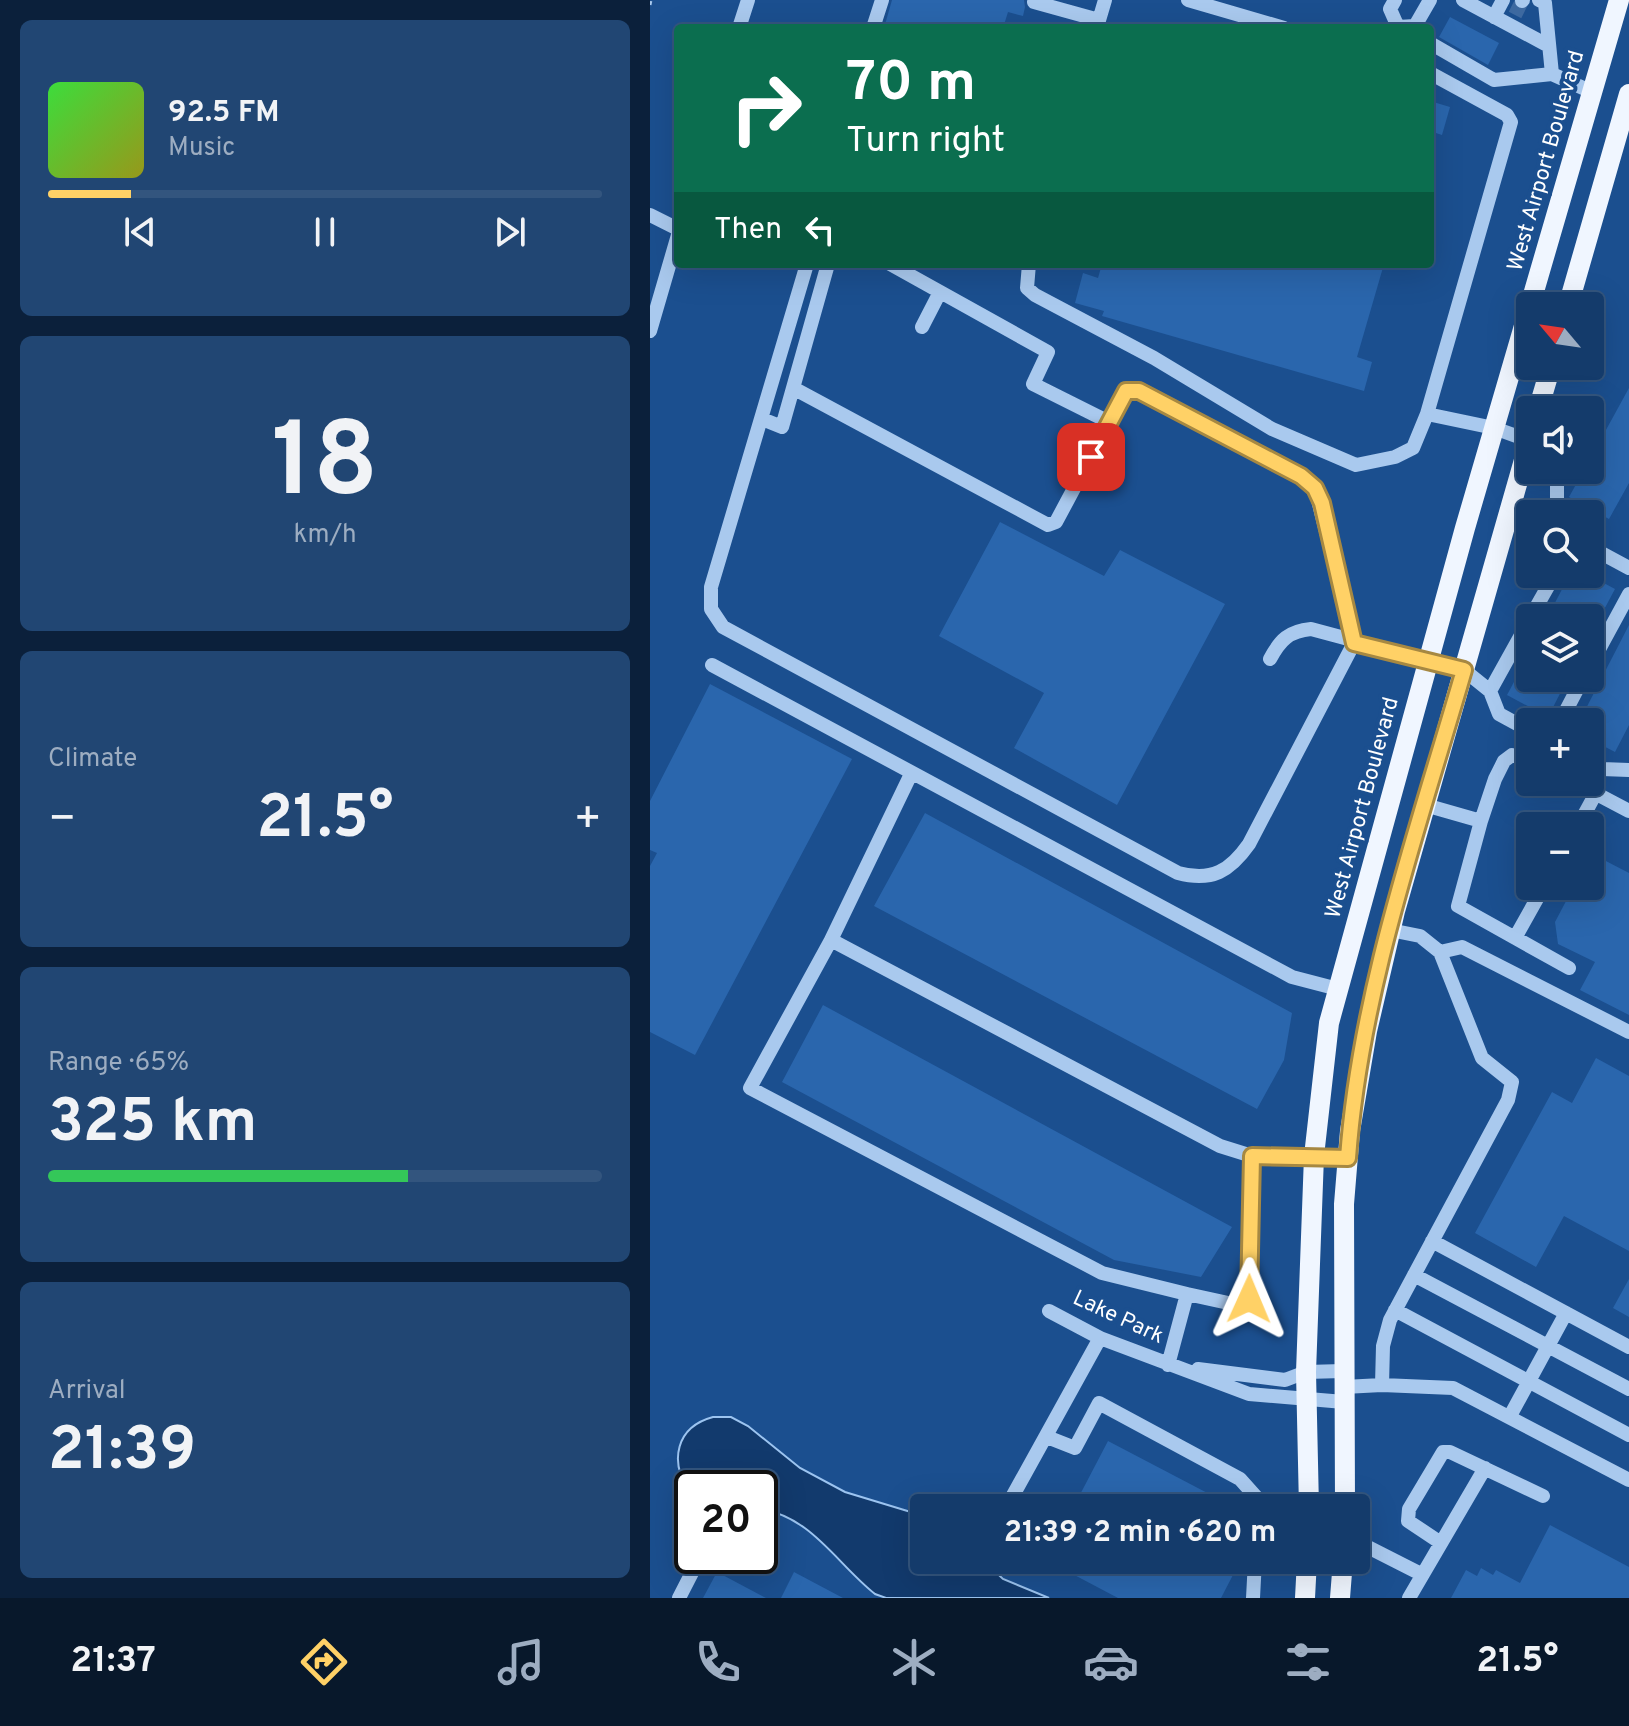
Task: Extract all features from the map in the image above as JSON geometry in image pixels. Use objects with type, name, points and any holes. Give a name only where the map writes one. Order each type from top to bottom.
[{"type":"main road","name":"West Airport Boulevard","points":[[1309,1494],[1306,1372],[1314,1156],[1329,1023],[1427,663],[1619,0]]},
{"type":"main road","points":[[1573,292],[1622,141],[1629,94]]},
{"type":"main road","points":[[1345,1494],[1348,1158],[1367,1031],[1390,930],[1517,484]]},
{"type":"main road","points":[[1305,1598],[1306,1574]]},
{"type":"main road","points":[[1340,1598],[1342,1574]]},
{"type":"street","points":[[740,24],[748,0]]},
{"type":"street","points":[[874,24],[882,0]]},
{"type":"street","points":[[1034,2],[1098,24],[1105,0]]},
{"type":"street","points":[[1188,0],[1270,24]]},
{"type":"street","points":[[1395,0],[1390,9],[1397,24]]},
{"type":"street","points":[[1418,24],[1430,0]]},
{"type":"street","points":[[1476,5],[1503,0]]},
{"type":"street","points":[[1539,0],[1545,3],[1552,74]]},
{"type":"street","points":[[1476,5],[1518,10],[1549,46]]},
{"type":"street","points":[[1434,45],[1494,80],[1552,74],[1592,92]]},
{"type":"street","points":[[1029,268],[1027,288],[1035,295],[1154,358],[1272,429],[1356,465],[1395,457],[1413,448],[1427,414],[1511,122],[1498,110],[1434,75]]},
{"type":"street","points":[[650,215],[674,230]]},
{"type":"street","points":[[650,331],[674,246]]},
{"type":"street","points":[[793,388],[1048,525],[1056,522],[1126,391],[1139,391],[1301,476],[1315,488],[1354,643],[1249,844],[1235,864],[1217,875],[1197,878],[1178,873],[723,627],[711,609],[711,587],[806,268]]},
{"type":"street","points":[[762,419],[782,427],[827,268]]},
{"type":"street","points":[[897,268],[1048,352],[1033,384],[1109,422]]},
{"type":"street","points":[[922,327],[940,292]]},
{"type":"street","points":[[1427,414],[1516,435]]},
{"type":"street","points":[[1604,555],[1629,568]]},
{"type":"street","points":[[1604,640],[1629,594]]},
{"type":"street","points":[[1270,659],[1282,639],[1296,631],[1311,629],[1427,663],[1464,670],[1490,691],[1499,714],[1516,723]]},
{"type":"street","points":[[1490,691],[1516,644]]},
{"type":"street","points":[[712,665],[1292,977],[1338,989]]},
{"type":"street","points":[[1516,756],[1504,761],[1481,821],[1458,906],[1569,968]]},
{"type":"street","points":[[1604,769],[1629,770]]},
{"type":"street","points":[[911,774],[831,940],[750,1088],[1102,1273],[1230,1306],[1242,1306],[1249,1299],[1252,1156]]},
{"type":"street","points":[[1602,796],[1629,811]]},
{"type":"street","points":[[1425,805],[1481,821]]},
{"type":"street","points":[[1515,938],[1536,900]]},
{"type":"street","points":[[1382,1385],[1383,1346],[1395,1310],[1508,1100],[1512,1082],[1482,1058],[1440,952],[1420,936],[1390,930]]},
{"type":"street","points":[[831,940],[1220,1146],[1252,1156],[1348,1158]]},
{"type":"street","points":[[1440,952],[1462,947],[1629,1032]]},
{"type":"street","points":[[1432,1241],[1629,1347]]},
{"type":"street","points":[[1414,1275],[1629,1389]]},
{"type":"street","points":[[1168,1365],[1187,1294]]},
{"type":"street","points":[[1395,1310],[1629,1435]]},
{"type":"street","name":"Lake Park","points":[[1049,1311],[1100,1338],[1249,1394],[1307,1402],[1344,1387]]},
{"type":"street","points":[[1510,1416],[1566,1313]]},
{"type":"street","points":[[1014,1494],[1100,1338]]},
{"type":"street","name":"Lake Park","points":[[1168,1365],[1285,1380],[1306,1372],[1344,1387]]},
{"type":"street","points":[[1344,1387],[1453,1388],[1629,1480]]},
{"type":"street","points":[[1047,1437],[1075,1448],[1099,1403],[1240,1479],[1253,1494]]},
{"type":"street","points":[[1441,1543],[1408,1521],[1409,1509],[1443,1452],[1450,1452],[1543,1496]]},
{"type":"street","points":[[1409,1598],[1485,1468]]},
{"type":"street","points":[[1370,1548],[1421,1574]]},
{"type":"street","points":[[679,1598],[691,1574]]},
{"type":"street","points":[[1253,1598],[1254,1574]]},
{"type":"water","points":[[713,1417],[731,1417],[748,1426],[800,1468],[845,1492],[910,1512],[910,1574],[998,1574],[1049,1598],[886,1598],[875,1594],[809,1531],[778,1514],[778,1470],[680,1470],[678,1457],[684,1437],[701,1422]]},
{"type":"building","points":[[892,0],[1024,0],[1023,16],[1008,12],[1004,24],[885,24]]},
{"type":"building","points":[[1450,17],[1499,43],[1488,65],[1439,37]]},
{"type":"building","points":[[1434,102],[1450,107],[1442,135],[1434,132]]},
{"type":"building","points":[[1101,268],[1383,268],[1357,357],[1372,362],[1364,391],[1102,316],[1104,311],[1075,303],[1083,273],[1098,278]]},
{"type":"building","points":[[1629,388],[1629,483],[1609,519],[1604,516],[1604,500],[1574,500],[1569,497],[1576,484],[1604,484],[1604,434]]},
{"type":"building","points":[[1000,522],[1104,576],[1120,550],[1225,604],[1117,805],[1014,748],[1044,693],[939,636]]},
{"type":"building","points":[[1604,583],[1615,589],[1604,610],[1604,604],[1554,604],[1563,588],[1604,588]]},
{"type":"building","points":[[1629,625],[1629,725],[1615,752],[1604,746],[1604,708],[1586,708],[1594,692],[1604,692],[1604,674]]},
{"type":"building","points":[[1516,678],[1516,692],[1561,692],[1553,708],[1531,708],[1507,695]]},
{"type":"building","points":[[710,684],[852,759],[695,1055],[650,1032],[650,866],[657,853],[650,850],[650,801]]},
{"type":"building","points":[[925,813],[1292,1013],[1284,1060],[1257,1109],[874,906]]},
{"type":"building","points":[[1604,860],[1629,873],[1629,1015],[1580,990],[1595,962],[1558,944],[1555,922],[1567,900],[1604,900]]},
{"type":"building","points":[[823,1005],[1232,1227],[1201,1277],[1114,1260],[782,1082]]},
{"type":"building","points":[[1596,1058],[1629,1076],[1629,1251],[1564,1216],[1536,1267],[1475,1233],[1552,1092],[1572,1103]]},
{"type":"building","points":[[1629,1279],[1629,1317],[1613,1308]]},
{"type":"building","points":[[1108,1441],[1209,1494],[1080,1494]]},
{"type":"building","points":[[1550,1525],[1629,1567],[1629,1598],[1451,1598],[1466,1570],[1477,1576],[1481,1568],[1493,1575],[1496,1570],[1520,1583]]},
{"type":"building","points":[[794,1572],[843,1598],[781,1598]]},
{"type":"building","points":[[716,1574],[721,1574],[766,1598],[703,1598]]},
{"type":"building","points":[[1073,1574],[1233,1574],[1221,1598],[1118,1598]]},
{"type":"tunnel","points":[[1515,15],[1522,1]]},
{"type":"route","points":[[1091,457],[1126,391],[1139,391],[1301,476],[1315,488],[1322,503],[1354,643],[1464,670],[1390,930],[1367,1031],[1348,1158],[1252,1156],[1249,1299]]}]
